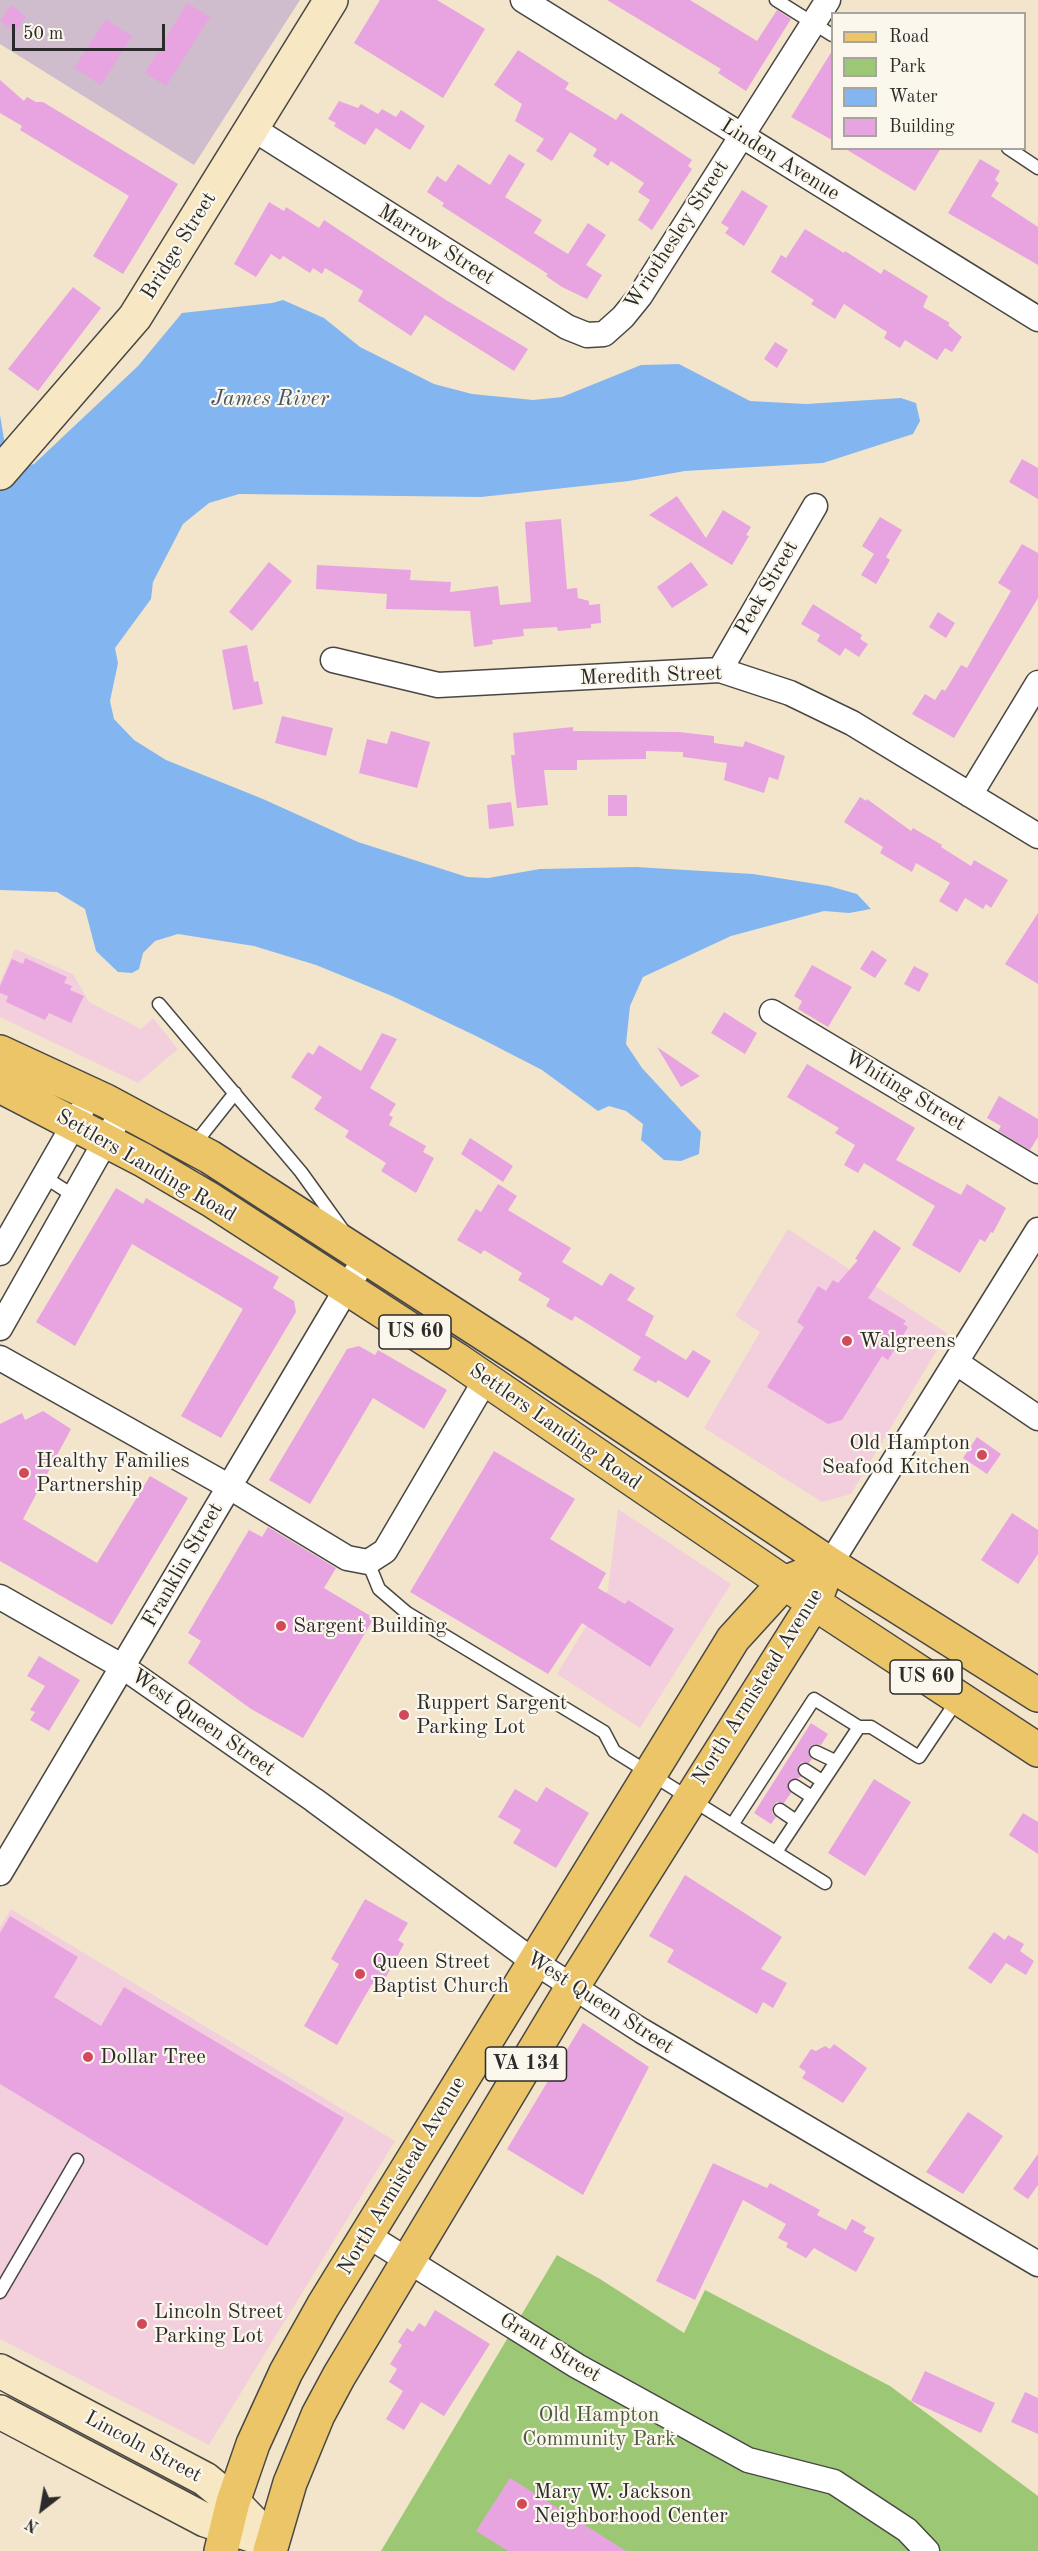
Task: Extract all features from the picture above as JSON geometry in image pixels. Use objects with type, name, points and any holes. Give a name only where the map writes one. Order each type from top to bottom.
[{"type":"main road","name":"Settlers Landing Road","points":[[0,1052],[91,1094],[192,1147],[362,1254],[830,1564],[1038,1695]]},
{"type":"main road","name":"Settlers Landing Road","points":[[0,1086],[106,1140],[211,1200],[486,1379],[814,1604],[1038,1750]]},
{"type":"main road","name":"North Armistead Avenue","points":[[226,2527],[253,2444],[282,2381],[367,2235],[649,1772],[733,1639],[784,1583],[830,1564]]},
{"type":"main road","name":"North Armistead Avenue","points":[[276,2548],[290,2483],[318,2415],[408,2260],[573,1986],[689,1798],[814,1604],[830,1564]]},
{"type":"street","name":"Bridge Street","points":[[0,472],[135,317],[331,0]]},
{"type":"street","name":"Linden Avenue","points":[[523,0],[1038,319]]},
{"type":"street","name":"Wriothesley Street","points":[[623,317],[640,296],[741,136],[823,29],[828,0]]},
{"type":"street","name":"Marrow Street","points":[[252,128],[567,327],[587,335],[604,334],[623,317]]},
{"type":"street","name":"Peek Street","points":[[720,670],[815,506]]},
{"type":"street","name":"Meredith Street","points":[[333,660],[438,685],[720,670],[790,693],[852,723],[1038,836]]},
{"type":"street","points":[[970,795],[1038,683]]},
{"type":"street","name":"Whiting Street","points":[[772,1012],[1038,1171]]},
{"type":"street","points":[[0,1253],[91,1094]]},
{"type":"street","points":[[0,1329],[123,1110]]},
{"type":"street","points":[[830,1564],[1038,1230]]},
{"type":"street","name":"Franklin Street","points":[[0,1873],[347,1288],[362,1254]]},
{"type":"street","points":[[0,1358],[228,1486],[346,1558],[368,1562],[385,1551],[486,1379]]},
{"type":"street","points":[[957,1363],[1038,1418]]},
{"type":"street","name":"West Queen Street","points":[[0,1597],[123,1667],[314,1800],[533,1961],[729,2085],[1038,2264]]},
{"type":"street","name":"Grant Street","points":[[367,2235],[577,2366],[748,2460],[834,2482],[907,2530],[927,2551]]},
{"type":"street","name":"Lincoln Street","points":[[0,2371],[205,2479],[226,2527]]},
{"type":"street","name":"Lincoln Street","points":[[0,2412],[205,2520],[276,2548]]},
{"type":"lane","points":[[776,0],[823,29]]},
{"type":"lane","points":[[1011,150],[1038,168]]},
{"type":"lane","points":[[159,1004],[302,1172],[362,1254]]},
{"type":"lane","points":[[192,1147],[235,1093]]},
{"type":"lane","points":[[44,1176],[74,1196]]},
{"type":"lane","points":[[368,1562],[379,1589],[407,1613],[604,1732],[614,1751],[825,1883]]},
{"type":"lane","points":[[732,1825],[758,1795],[795,1738],[814,1699],[859,1727],[871,1727],[919,1757],[958,1699]]},
{"type":"lane","points":[[776,1852],[859,1727]]},
{"type":"lane","points":[[816,1752],[835,1761]]},
{"type":"lane","points":[[805,1770],[822,1781]]},
{"type":"lane","points":[[795,1786],[812,1797]]},
{"type":"lane","points":[[780,1810],[796,1821]]},
{"type":"lane","points":[[0,2292],[77,2160]]},
{"type":"shaded area","points":[[0,0],[300,0],[194,165],[0,44]]},
{"type":"shaded area","points":[[15,949],[73,974],[89,1002],[141,1029],[153,1018],[178,1049],[138,1083],[0,1017],[0,982]]},
{"type":"shaded area","points":[[788,1229],[947,1333],[851,1494],[822,1502],[704,1428],[760,1332],[735,1316]]},
{"type":"shaded area","points":[[618,1509],[731,1584],[640,1728],[557,1674],[608,1590]]},
{"type":"shaded area","points":[[11,1909],[395,2141],[209,2445],[0,2339],[0,1927]]},
{"type":"green space","name":"Old Hampton Community Park","points":[[557,2255],[600,2279],[684,2333],[705,2290],[890,2386],[1038,2496],[1038,2551],[381,2551]]},
{"type":"water","name":"James River","points":[[283,300],[324,318],[360,347],[434,384],[472,394],[533,400],[562,397],[641,365],[679,364],[750,401],[806,404],[901,398],[916,403],[920,421],[913,434],[823,463],[685,471],[629,481],[481,497],[239,494],[209,503],[183,524],[153,582],[151,599],[115,648],[118,663],[110,701],[114,719],[134,740],[166,760],[263,799],[358,842],[467,877],[488,878],[540,869],[636,867],[753,874],[829,886],[857,894],[871,909],[849,913],[824,911],[731,936],[643,977],[630,1006],[626,1044],[642,1068],[701,1132],[699,1154],[681,1161],[664,1160],[641,1140],[643,1124],[626,1111],[609,1106],[598,1111],[542,1070],[392,996],[316,965],[254,946],[178,934],[155,941],[143,953],[139,969],[132,973],[118,972],[96,951],[85,909],[57,892],[0,890],[0,415],[5,445],[15,469],[34,464],[138,366],[182,313]]},
{"type":"building","points":[[380,0],[437,0],[485,29],[443,98],[354,43]]},
{"type":"building","points":[[607,0],[690,0],[757,41],[777,10],[791,19],[746,91],[718,73],[721,69]]},
{"type":"building","points":[[187,3],[210,17],[166,86],[145,73]]},
{"type":"building","points":[[12,5],[26,17],[15,32],[0,20]]},
{"type":"building","points":[[106,19],[132,36],[101,85],[74,68]]},
{"type":"building","points":[[518,50],[569,83],[565,89],[616,120],[621,113],[692,160],[688,166],[692,169],[652,230],[638,220],[650,200],[638,192],[644,183],[611,161],[608,166],[593,156],[597,149],[570,132],[552,161],[536,151],[544,139],[515,121],[522,104],[494,85]]},
{"type":"building","points":[[831,53],[831,139],[791,117]]},
{"type":"building","points":[[0,80],[24,101],[27,97],[36,102],[43,102],[178,184],[123,274],[93,256],[129,196],[20,130],[22,126],[0,113]]},
{"type":"building","points":[[339,101],[358,108],[361,104],[378,114],[382,109],[396,117],[401,110],[425,126],[410,150],[376,128],[365,145],[334,126],[336,123],[328,119]]},
{"type":"building","points":[[847,150],[940,150],[915,191]]},
{"type":"building","points":[[509,154],[525,164],[505,197],[542,220],[534,233],[568,254],[588,223],[606,235],[586,265],[602,275],[587,299],[562,287],[546,276],[548,274],[442,206],[444,203],[427,192],[437,176],[446,182],[458,164],[490,185]]},
{"type":"building","points":[[980,159],[1000,171],[995,180],[999,183],[991,196],[1038,227],[1038,265],[948,213]]},
{"type":"building","points":[[742,190],[768,206],[744,246],[725,233],[729,228],[721,223]]},
{"type":"building","points":[[269,202],[284,211],[286,207],[319,228],[324,220],[446,300],[528,349],[514,371],[425,315],[411,336],[358,301],[363,291],[325,268],[322,274],[313,268],[310,273],[283,256],[280,260],[271,254],[256,277],[234,264]]},
{"type":"building","points":[[805,229],[881,274],[884,269],[928,296],[923,307],[950,323],[948,325],[962,337],[952,352],[945,348],[937,360],[905,340],[900,348],[884,338],[887,332],[844,304],[835,319],[811,304],[814,300],[771,272],[781,255],[786,258]]},
{"type":"building","points":[[73,287],[101,308],[38,391],[8,369]]},
{"type":"building","points":[[775,342],[788,350],[777,368],[764,359]]},
{"type":"building","points":[[1022,459],[1038,468],[1038,499],[1009,482]]},
{"type":"building","points":[[677,496],[706,538],[723,510],[751,527],[746,535],[749,536],[732,565],[649,515]]},
{"type":"building","points":[[880,517],[902,530],[886,557],[890,560],[876,584],[861,575],[874,554],[862,546]]},
{"type":"building","points":[[561,519],[567,589],[577,588],[578,598],[589,601],[589,605],[600,604],[601,623],[591,624],[591,628],[558,631],[557,627],[523,629],[524,636],[492,640],[493,644],[474,647],[470,611],[386,609],[387,594],[316,589],[317,565],[411,570],[410,580],[451,582],[450,592],[498,586],[500,605],[531,602],[525,522]]},
{"type":"building","points":[[1022,544],[1038,553],[1038,598],[954,738],[912,714],[925,694],[935,700],[942,689],[945,691],[961,665],[967,668],[1011,591],[998,583]]},
{"type":"building","points":[[269,562],[292,581],[252,631],[229,612]]},
{"type":"building","points":[[691,562],[708,585],[672,608],[657,587]]},
{"type":"building","points":[[813,604],[862,635],[860,639],[868,644],[859,657],[845,648],[840,656],[817,641],[820,635],[801,624]]},
{"type":"building","points":[[938,612],[955,623],[946,638],[929,627]]},
{"type":"building","points":[[247,645],[254,682],[258,681],[263,704],[233,710],[222,650]]},
{"type":"building","points":[[282,716],[333,728],[326,756],[275,743]]},
{"type":"building","points":[[573,727],[573,731],[679,732],[714,736],[714,743],[743,747],[745,741],[785,756],[778,780],[769,777],[764,793],[724,780],[727,763],[683,757],[683,752],[646,751],[646,759],[577,760],[577,770],[544,770],[548,805],[517,808],[511,755],[515,755],[513,733]]},
{"type":"building","points":[[391,731],[430,742],[417,788],[359,773],[367,739],[387,744]]},
{"type":"building","points":[[608,795],[627,795],[627,816],[608,816]]},
{"type":"building","points":[[860,797],[866,801],[867,799],[911,831],[913,828],[942,845],[941,847],[971,866],[974,860],[1008,880],[991,908],[986,904],[983,909],[965,898],[957,912],[939,901],[950,883],[916,863],[912,872],[880,853],[883,847],[844,822]]},
{"type":"building","points":[[511,802],[514,826],[489,829],[487,805]]},
{"type":"building","points":[[1038,913],[1038,984],[1005,964]]},
{"type":"building","points":[[872,950],[887,960],[875,978],[860,969]]},
{"type":"building","points":[[25,958],[67,977],[64,983],[72,986],[70,990],[84,996],[71,1023],[49,1013],[45,1020],[6,1002],[8,996],[0,993],[0,986],[12,959],[23,964]]},
{"type":"building","points":[[812,965],[852,987],[828,1027],[798,1009],[802,1001],[794,996]]},
{"type":"building","points":[[914,966],[929,974],[919,992],[904,984]]},
{"type":"building","points":[[724,1012],[757,1033],[745,1054],[711,1033]]},
{"type":"building","points":[[382,1033],[397,1039],[370,1088],[396,1104],[389,1115],[393,1117],[389,1125],[426,1146],[423,1152],[434,1158],[416,1193],[381,1171],[386,1163],[345,1137],[349,1131],[314,1109],[322,1097],[291,1077],[308,1052],[313,1055],[319,1045],[361,1071]]},
{"type":"building","points":[[657,1047],[700,1076],[681,1087]]},
{"type":"building","points":[[807,1064],[915,1128],[896,1160],[961,1195],[967,1184],[1006,1208],[993,1233],[991,1232],[985,1242],[980,1239],[960,1273],[912,1245],[935,1206],[864,1163],[858,1173],[844,1165],[855,1145],[835,1133],[839,1128],[787,1097]]},
{"type":"building","points":[[999,1096],[1038,1119],[1038,1137],[1030,1150],[998,1131],[1001,1126],[987,1118]]},
{"type":"building","points":[[470,1138],[513,1166],[503,1182],[461,1154]]},
{"type":"building","points":[[498,1184],[517,1196],[508,1210],[571,1248],[562,1262],[602,1286],[610,1273],[635,1288],[627,1300],[654,1316],[645,1335],[686,1360],[693,1350],[711,1361],[688,1398],[658,1380],[656,1383],[633,1370],[641,1357],[575,1316],[572,1321],[546,1306],[550,1299],[518,1280],[522,1273],[484,1250],[481,1254],[457,1240],[476,1209],[481,1212]]},
{"type":"building","points":[[116,1188],[143,1204],[146,1198],[279,1277],[273,1288],[294,1301],[296,1312],[221,1438],[181,1416],[243,1309],[132,1244],[75,1346],[36,1322]]},
{"type":"building","name":"Walgreens","points":[[874,1230],[901,1248],[868,1298],[906,1321],[903,1324],[908,1327],[888,1360],[882,1356],[842,1420],[828,1424],[767,1387],[804,1327],[797,1322],[818,1286],[826,1291],[833,1280],[838,1283],[858,1260],[855,1259]]},
{"type":"building","points":[[359,1346],[375,1355],[378,1350],[447,1390],[424,1429],[373,1398],[310,1504],[269,1480],[347,1349]]},
{"type":"building","points":[[43,1411],[71,1429],[23,1519],[97,1563],[150,1476],[188,1498],[112,1625],[0,1561],[0,1424],[22,1413],[25,1420]]},
{"type":"building","name":"Old Hampton Seafood Kitchen","points":[[977,1437],[1001,1454],[987,1474],[963,1458]]},
{"type":"building","points":[[494,1451],[575,1499],[550,1539],[606,1573],[598,1588],[625,1604],[628,1600],[674,1629],[650,1667],[582,1623],[548,1674],[410,1592]]},
{"type":"building","points":[[1012,1513],[1038,1530],[1038,1554],[1018,1584],[981,1560]]},
{"type":"building","name":"Sargent Building","points":[[268,1527],[336,1568],[324,1588],[374,1618],[303,1738],[251,1709],[188,1663],[201,1641],[188,1633],[249,1530],[262,1537]]},
{"type":"building","points":[[39,1656],[80,1680],[49,1731],[30,1720],[35,1712],[30,1710],[45,1686],[27,1676]]},
{"type":"building","points":[[811,1723],[828,1734],[821,1745],[815,1744],[809,1748],[808,1753],[812,1759],[809,1763],[802,1762],[798,1766],[801,1777],[788,1782],[791,1793],[784,1803],[777,1802],[773,1806],[772,1813],[776,1817],[771,1824],[754,1813]]},
{"type":"building","points":[[874,1779],[911,1802],[865,1876],[828,1853]]},
{"type":"building","points":[[546,1787],[589,1813],[556,1868],[513,1843],[521,1830],[498,1817],[515,1789],[537,1802]]},
{"type":"building","points":[[1023,1813],[1038,1822],[1038,1854],[1009,1835]]},
{"type":"building","points":[[685,1875],[782,1937],[761,1969],[787,1983],[773,2008],[763,2002],[757,2014],[667,1962],[674,1950],[649,1936]]},
{"type":"building","name":"Queen Street Baptist Church","points":[[365,1899],[408,1923],[398,1940],[404,1944],[380,1988],[372,1984],[337,2045],[304,2026],[339,1964],[331,1959]]},
{"type":"building","points":[[10,1916],[78,1957],[54,1997],[101,2026],[124,1987],[344,2118],[267,2246],[0,2084],[0,1933]]},
{"type":"building","points":[[994,1932],[1005,1940],[1008,1935],[1024,1944],[1020,1951],[1034,1961],[1026,1975],[1006,1963],[991,1984],[968,1968]]},
{"type":"building","points":[[583,2023],[649,2067],[583,2195],[507,2149]]},
{"type":"building","points":[[834,2044],[867,2068],[843,2103],[802,2078],[806,2072],[799,2067],[811,2049],[816,2051],[825,2046],[830,2049]]},
{"type":"building","points":[[968,2112],[1003,2136],[963,2194],[926,2172]]},
{"type":"building","points":[[1038,2154],[1038,2185],[1028,2199],[1013,2189]]},
{"type":"building","points":[[713,2163],[767,2188],[770,2183],[820,2210],[817,2215],[846,2230],[852,2219],[866,2227],[863,2232],[875,2238],[856,2272],[814,2248],[806,2258],[786,2247],[788,2243],[778,2238],[786,2224],[743,2200],[695,2300],[656,2281]]},
{"type":"building","points":[[435,2310],[490,2344],[444,2416],[421,2402],[404,2430],[386,2419],[403,2391],[389,2382],[397,2369],[390,2364],[402,2345],[398,2342],[407,2328],[413,2332],[419,2323],[425,2327]]},
{"type":"building","points":[[925,2371],[995,2403],[981,2433],[911,2401]]},
{"type":"building","points":[[1025,2392],[1038,2398],[1038,2434],[1011,2422]]},
{"type":"building","name":"Mary W. Jackson Neighborhood Center","points":[[510,2478],[626,2551],[508,2551],[476,2531]]},
{"type":"place","name":"Walgreens","points":[[847,1341]]},
{"type":"place","name":"Old Hampton Seafood Kitchen","points":[[982,1455]]},
{"type":"place","name":"Healthy Families Partnership","points":[[24,1473]]},
{"type":"place","name":"Sargent Building","points":[[281,1626]]},
{"type":"place","name":"Ruppert Sargent Parking Lot","points":[[404,1715]]},
{"type":"place","name":"Queen Street Baptist Church","points":[[360,1974]]},
{"type":"place","name":"Dollar Tree","points":[[88,2057]]},
{"type":"place","name":"Lincoln Street Parking Lot","points":[[142,2324]]},
{"type":"place","name":"Mary W. Jackson Neighborhood Center","points":[[522,2504]]}]
